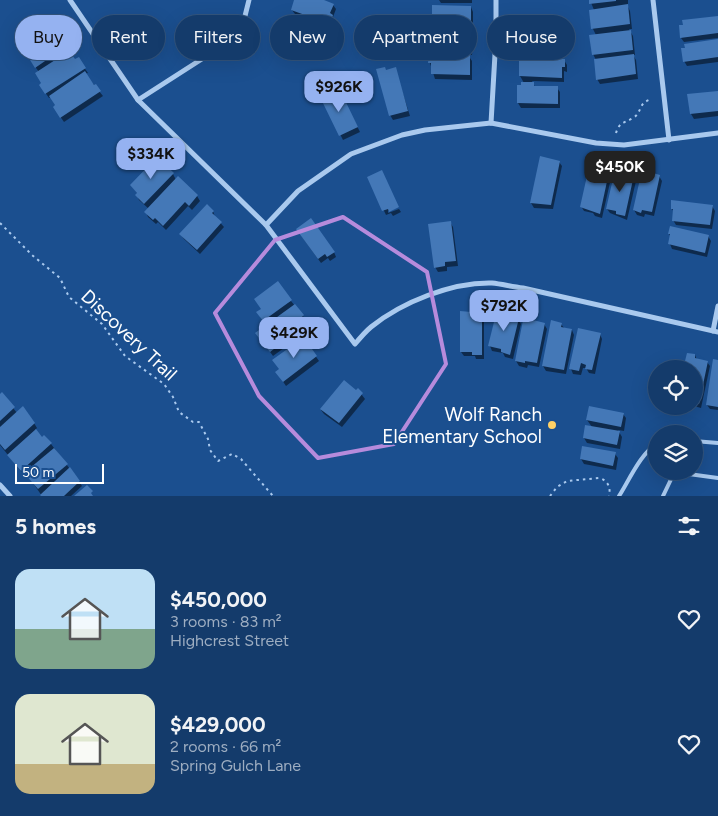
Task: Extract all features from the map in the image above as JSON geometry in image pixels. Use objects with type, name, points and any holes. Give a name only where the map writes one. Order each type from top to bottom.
[{"type":"street","points":[[70,0],[138,100],[266,225],[354,344],[371,327],[404,307],[426,296],[461,286],[492,283],[523,288],[716,332],[718,306]]},
{"type":"street","points":[[138,100],[233,39],[242,28],[249,0]]},
{"type":"street","points":[[491,123],[496,37],[496,0]]},
{"type":"street","points":[[653,0],[669,140]]},
{"type":"street","points":[[266,225],[298,192],[350,154],[402,135],[491,123],[596,143],[624,145],[718,133]]},
{"type":"street","points":[[0,485],[10,496]]},
{"type":"lane","points":[[703,441],[718,442]]},
{"type":"lane","points":[[619,496],[648,452]]},
{"type":"lane","points":[[703,476],[718,478]]},
{"type":"lane","points":[[663,496],[670,480]]},
{"type":"path","points":[[616,133],[621,123],[633,118],[639,112],[640,106],[647,100],[652,99]]},
{"type":"path","name":"Discovery Trail","points":[[0,223],[32,255],[60,278],[69,297],[102,324],[125,356],[164,384],[173,397],[179,412],[193,422],[199,422],[208,439],[210,450],[218,461],[232,454],[240,459],[273,496]]},
{"type":"path","points":[[550,496],[557,487],[567,480],[603,478],[609,486],[608,496]]},
{"type":"highlighted area","points":[[343,217],[427,272],[446,364],[394,444],[318,458],[259,396],[215,313],[275,240]]},
{"type":"building","points":[[294,0],[324,0],[334,4],[330,13],[333,15],[305,15],[291,10]]},
{"type":"building","points":[[589,0],[616,0],[616,1],[589,4]]},
{"type":"building","points":[[628,4],[630,24],[591,29],[589,10]]},
{"type":"building","points":[[432,5],[471,6],[471,15],[432,15]]},
{"type":"building","points":[[718,16],[718,33],[680,38],[679,25],[683,25],[682,20]]},
{"type":"building","points":[[631,30],[633,50],[592,55],[589,35]]},
{"type":"building","points":[[718,39],[718,57],[683,62],[681,48],[685,48],[684,44]]},
{"type":"building","points":[[634,54],[636,74],[596,80],[594,59]]},
{"type":"building","points":[[30,60],[46,60],[35,68]]},
{"type":"building","points":[[55,60],[81,60],[86,68],[45,94],[39,85],[41,83],[35,73]]},
{"type":"building","points":[[428,60],[470,60],[470,75],[431,74],[431,63],[428,63]]},
{"type":"building","points":[[519,60],[565,60],[565,67],[562,67],[562,78],[519,76]]},
{"type":"building","points":[[385,67],[386,70],[396,67],[408,111],[389,116],[376,69]]},
{"type":"building","points":[[85,71],[94,85],[96,84],[101,91],[60,118],[49,96]]},
{"type":"building","points":[[521,82],[534,82],[534,86],[558,86],[558,104],[517,103],[517,85],[521,85]]},
{"type":"building","points":[[718,91],[718,111],[690,114],[687,94]]},
{"type":"building","points":[[341,92],[358,127],[339,136],[320,97],[330,93],[331,97]]},
{"type":"building","points":[[540,156],[560,161],[551,205],[530,203]]},
{"type":"building","points":[[157,157],[174,173],[144,204],[135,195],[137,193],[130,185]]},
{"type":"building","points":[[589,167],[609,172],[600,214],[580,207]]},
{"type":"building","points":[[382,170],[399,207],[389,212],[388,209],[382,211],[367,177]]},
{"type":"building","points":[[615,170],[634,175],[625,216],[616,214],[616,211],[606,209]]},
{"type":"building","points":[[642,170],[660,175],[652,212],[642,210],[641,213],[633,210]]},
{"type":"building","points":[[178,176],[198,195],[189,206],[185,202],[163,226],[155,218],[153,220],[144,212]]},
{"type":"building","points":[[671,200],[713,205],[710,225],[672,221],[673,209],[671,209]]},
{"type":"building","points":[[207,204],[214,211],[212,213],[222,222],[197,250],[179,234]]},
{"type":"building","points":[[311,218],[335,252],[327,257],[325,254],[318,259],[296,229]]},
{"type":"building","points":[[451,221],[456,261],[445,262],[445,266],[434,268],[428,224]]},
{"type":"building","points":[[670,226],[709,235],[705,253],[668,244]]},
{"type":"building","points":[[278,281],[292,300],[263,321],[256,312],[261,309],[254,299]]},
{"type":"building","points":[[295,304],[304,315],[302,317],[307,324],[270,352],[255,333]]},
{"type":"building","points":[[497,310],[505,312],[505,315],[519,318],[510,355],[501,352],[501,349],[488,346]]},
{"type":"building","points":[[460,311],[482,313],[482,355],[472,355],[472,352],[460,352]]},
{"type":"building","points":[[524,315],[534,316],[533,320],[545,323],[537,363],[515,361]]},
{"type":"building","points":[[551,320],[562,323],[561,327],[572,329],[564,370],[542,366]]},
{"type":"building","points":[[578,328],[601,333],[592,370],[585,369],[586,365],[581,363],[579,371],[569,369]]},
{"type":"building","points":[[302,335],[317,356],[283,382],[275,372],[279,369],[272,360],[293,345],[291,343]]},
{"type":"building","points":[[687,353],[695,354],[695,358],[708,361],[703,385],[703,360],[685,360]]},
{"type":"building","points":[[713,359],[718,360],[718,407],[706,405]]},
{"type":"building","points":[[344,380],[363,393],[339,423],[320,409]]},
{"type":"building","points":[[2,392],[15,407],[0,421],[0,394]]},
{"type":"building","points":[[23,406],[35,423],[5,450],[0,444],[0,427]]},
{"type":"building","points":[[589,406],[624,413],[621,427],[586,420]]},
{"type":"building","points":[[585,425],[620,431],[617,445],[583,438]]},
{"type":"building","points":[[36,429],[42,437],[44,435],[52,443],[21,471],[7,455]]},
{"type":"building","points":[[582,446],[616,452],[613,466],[580,459]]},
{"type":"building","points":[[54,448],[68,464],[38,489],[24,473]]},
{"type":"building","points":[[70,467],[80,481],[64,496],[40,495]]},
{"type":"building","points":[[87,485],[93,491],[91,493],[93,496],[74,496]]},
{"type":"place","name":"Wolf Ranch Elementary School","points":[[552,425]]}]
